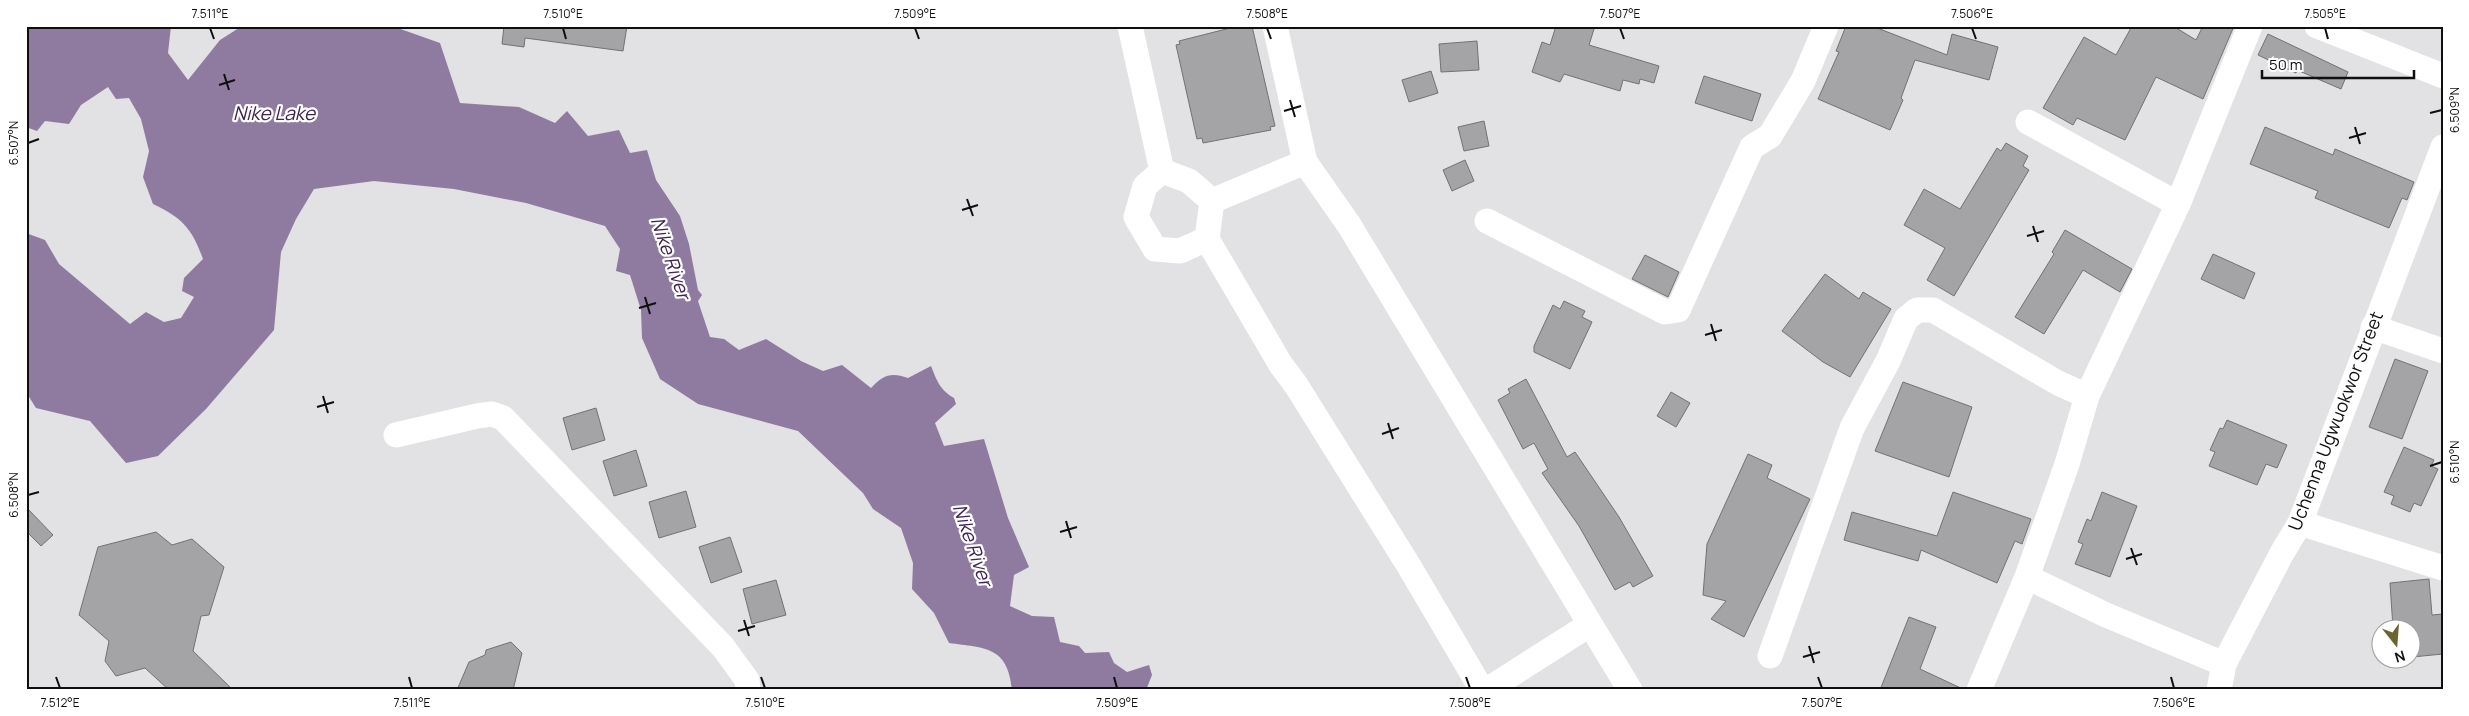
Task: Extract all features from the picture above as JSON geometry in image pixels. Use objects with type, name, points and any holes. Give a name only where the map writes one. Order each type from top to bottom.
[{"type":"street","points":[[1130,26],[1162,172]]},
{"type":"street","points":[[1274,26],[1306,162],[1349,225],[1630,690]]},
{"type":"street","points":[[1487,220],[1664,312],[1678,310],[1752,147],[1770,136],[1803,81],[1826,26]]},
{"type":"street","points":[[1979,690],[2027,577],[2067,464],[2087,396],[2178,204],[2250,26]]},
{"type":"street","points":[[2317,26],[2443,76]]},
{"type":"street","points":[[2028,122],[2178,204]]},
{"type":"street","name":"Uchenna Ugwuokwor Street","points":[[2219,690],[2224,664],[2282,553],[2300,523],[2443,147]]},
{"type":"street","points":[[1212,201],[1306,162]]},
{"type":"street","points":[[1162,172],[1189,181],[1212,201]]},
{"type":"street","points":[[1162,172],[1145,186],[1136,216],[1155,249],[1180,251],[1206,239]]},
{"type":"street","points":[[1212,201],[1206,239],[1281,365],[1296,385],[1409,566],[1482,690]]},
{"type":"street","points":[[1770,656],[1852,428],[1888,361],[1906,319],[1917,310],[1933,310],[2058,383],[2087,396]]},
{"type":"street","points":[[2373,327],[2443,351]]},
{"type":"street","points":[[396,435],[476,416],[492,414],[503,418],[723,647],[747,680],[748,690]]},
{"type":"street","points":[[2300,523],[2443,568]]},
{"type":"street","points":[[2027,577],[2106,615],[2224,664]]},
{"type":"street","points":[[1487,690],[1590,625]]},
{"type":"water","name":"Nike Lake","points":[[26,26],[171,26],[168,53],[188,80],[220,40],[242,26],[392,26],[440,43],[460,103],[519,107],[555,123],[567,111],[588,136],[619,130],[630,153],[647,150],[656,180],[680,216],[689,244],[698,290],[702,295],[698,301],[710,337],[724,339],[739,350],[766,339],[801,361],[823,371],[842,365],[871,388],[879,380],[888,376],[897,375],[908,378],[931,366],[940,385],[945,392],[954,398],[956,404],[935,423],[944,446],[984,439],[1008,518],[1029,567],[1014,575],[1010,606],[1032,616],[1054,617],[1060,642],[1079,646],[1085,653],[1109,652],[1114,663],[1127,672],[1149,665],[1152,675],[1146,690],[1012,690],[1006,665],[1000,657],[984,648],[949,643],[934,613],[912,589],[913,563],[901,528],[873,509],[863,493],[798,431],[698,404],[660,379],[642,338],[641,310],[630,275],[616,271],[620,249],[605,226],[526,203],[454,189],[374,181],[314,189],[296,219],[281,252],[274,330],[206,409],[158,456],[126,463],[90,421],[36,408],[26,392],[26,233],[45,240],[59,264],[130,324],[146,312],[164,322],[181,318],[194,297],[182,291],[184,278],[203,259],[195,240],[185,226],[172,214],[153,204],[143,177],[149,151],[141,119],[129,98],[116,99],[108,87],[81,105],[69,124],[45,121],[37,131],[26,127]]},
{"type":"building","points":[[504,26],[627,26],[623,51],[525,38],[524,47],[502,44]]},
{"type":"building","points":[[1238,26],[1252,26],[1275,126],[1270,127],[1271,130],[1203,143],[1202,138],[1197,139],[1176,45],[1180,44],[1179,41]]},
{"type":"building","points":[[1556,26],[1595,26],[1589,45],[1659,66],[1654,83],[1640,79],[1639,84],[1623,80],[1620,91],[1564,74],[1560,82],[1532,72],[1542,42],[1550,45]]},
{"type":"building","points":[[1846,26],[1872,26],[1947,55],[1952,34],[1998,47],[1989,80],[1915,60],[1901,98],[1903,100],[1890,130],[1818,99],[1839,52],[1836,51]]},
{"type":"building","points":[[2132,26],[2173,26],[2196,40],[2203,26],[2234,26],[2203,99],[2156,77],[2125,140],[2077,118],[2073,125],[2043,108],[2084,37],[2116,55]]},
{"type":"building","points":[[2268,34],[2348,72],[2341,89],[2297,70],[2296,73],[2258,55]]},
{"type":"building","points":[[1477,41],[1479,70],[1441,72],[1439,44]]},
{"type":"building","points":[[1431,71],[1438,93],[1409,102],[1402,80]]},
{"type":"building","points":[[1704,76],[1761,94],[1752,121],[1695,103]]},
{"type":"building","points":[[1484,121],[1489,146],[1464,151],[1458,127]]},
{"type":"building","points":[[2265,127],[2333,155],[2335,149],[2414,182],[2407,200],[2402,198],[2389,228],[2315,198],[2318,191],[2250,164]]},
{"type":"building","points":[[2006,143],[2028,156],[2023,166],[2029,170],[1954,296],[1927,280],[1945,248],[1904,225],[1924,189],[1960,209],[1997,148],[2001,151]]},
{"type":"building","points":[[1465,160],[1474,181],[1452,191],[1443,170]]},
{"type":"building","points":[[2065,230],[2132,269],[2120,292],[2083,270],[2044,334],[2015,317],[2054,254],[2052,252]]},
{"type":"building","points":[[2213,254],[2255,273],[2244,299],[2201,279]]},
{"type":"building","points":[[1645,255],[1679,272],[1668,297],[1632,279]]},
{"type":"building","points":[[1825,274],[1859,299],[1863,292],[1891,309],[1850,377],[1823,362],[1782,331]]},
{"type":"building","points":[[1564,301],[1585,311],[1582,317],[1592,322],[1570,369],[1534,352],[1534,346],[1553,305],[1560,309]]},
{"type":"building","points":[[2395,359],[2428,371],[2402,439],[2369,427]]},
{"type":"building","points":[[1526,379],[1567,457],[1575,452],[1619,517],[1653,576],[1633,587],[1630,582],[1615,590],[1579,526],[1542,473],[1548,469],[1534,443],[1523,449],[1498,400],[1510,393],[1508,389]]},
{"type":"building","points":[[1903,382],[1972,407],[1949,477],[1875,451]]},
{"type":"building","points":[[1671,392],[1690,403],[1676,427],[1657,416]]},
{"type":"building","points":[[596,408],[605,440],[572,450],[563,418]]},
{"type":"building","points":[[2227,420],[2287,445],[2277,468],[2266,464],[2257,485],[2209,466],[2215,452],[2210,450],[2220,428],[2223,429]]},
{"type":"building","points":[[2404,447],[2434,460],[2431,466],[2438,469],[2421,506],[2414,503],[2410,512],[2391,504],[2394,496],[2384,492]]},
{"type":"building","points":[[636,450],[647,486],[614,496],[603,461]]},
{"type":"building","points":[[1748,454],[1772,465],[1767,478],[1810,499],[1744,637],[1711,619],[1726,601],[1703,595],[1707,544]]},
{"type":"building","points":[[686,491],[696,527],[659,538],[649,502]]},
{"type":"building","points":[[1953,492],[2031,519],[2022,544],[2015,541],[1997,583],[1921,550],[1918,561],[1844,540],[1852,512],[1937,536]]},
{"type":"building","points":[[2102,492],[2137,506],[2110,577],[2075,564],[2083,544],[2078,542],[2087,519],[2091,521]]},
{"type":"building","points":[[26,507],[53,535],[41,546],[26,531]]},
{"type":"building","points":[[156,532],[172,545],[192,539],[224,567],[209,615],[201,616],[193,651],[233,690],[169,690],[145,668],[116,676],[105,661],[109,641],[79,615],[98,547]]},
{"type":"building","points":[[730,537],[742,572],[711,583],[699,547]]},
{"type":"building","points":[[2429,579],[2432,615],[2443,614],[2443,654],[2422,656],[2422,618],[2392,618],[2390,583]]},
{"type":"building","points":[[776,580],[786,615],[752,624],[743,589]]},
{"type":"building","points":[[1909,617],[1936,627],[1920,669],[1965,690],[1880,690]]},
{"type":"building","points":[[511,642],[522,653],[513,690],[457,690],[469,662],[485,655],[486,650]]},
{"type":"water label","name":"Nike River","points":[[671,258]]},
{"type":"water label","name":"Nike River","points":[[973,545]]}]
